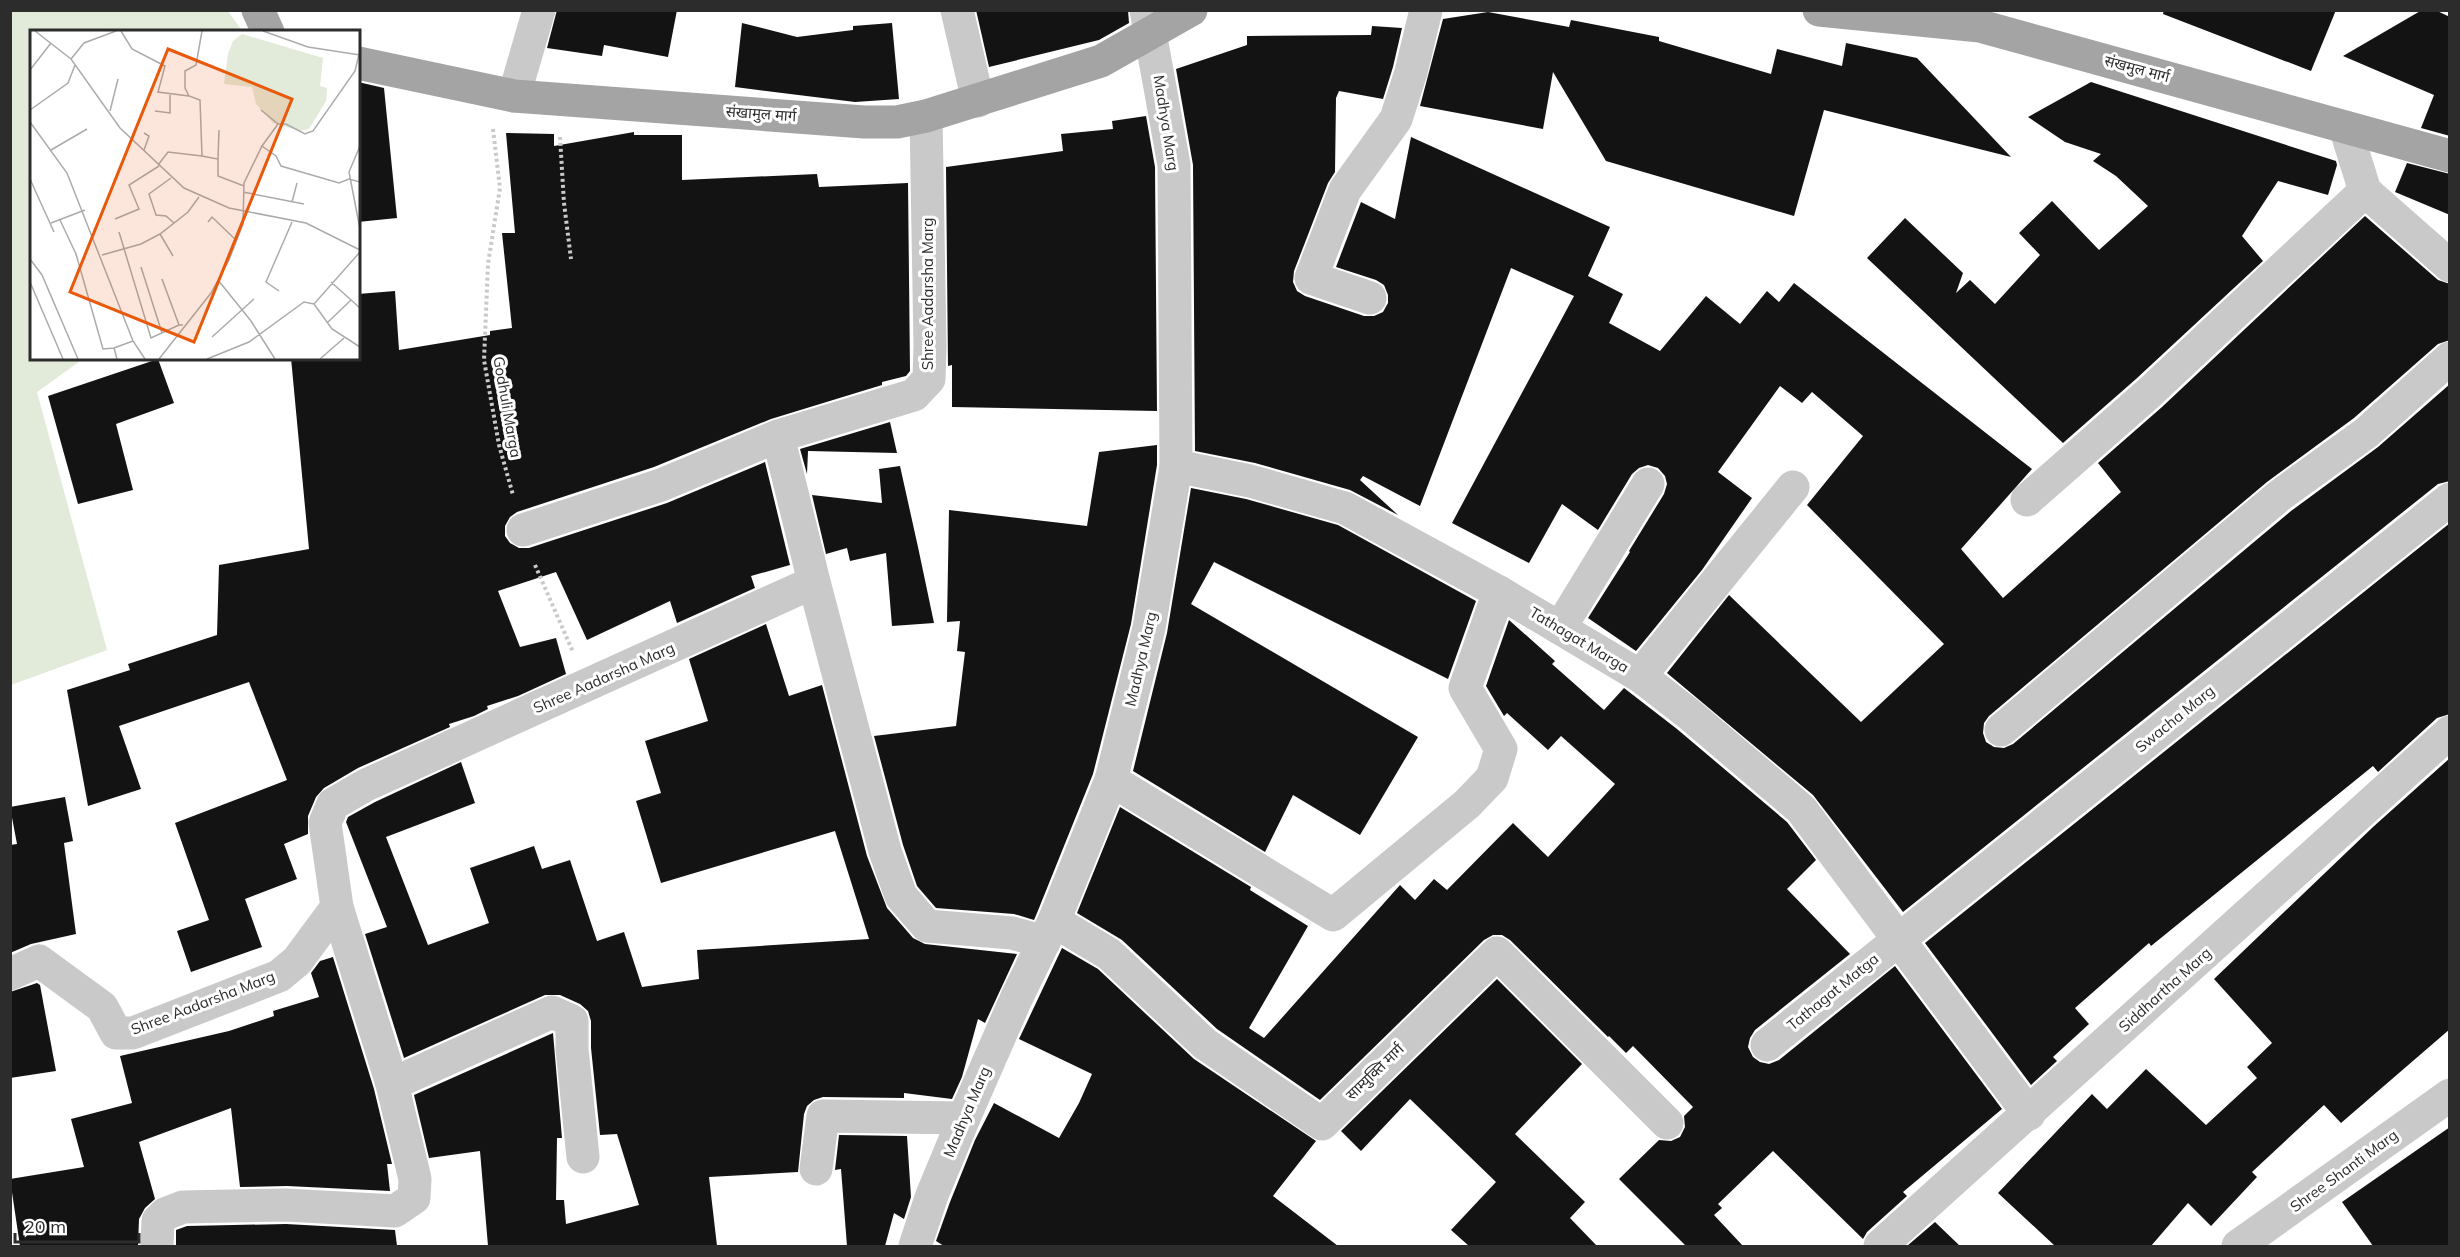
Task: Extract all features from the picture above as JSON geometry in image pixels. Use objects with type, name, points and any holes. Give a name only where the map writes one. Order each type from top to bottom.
[{"type":"main road","points":[[258,10],[267,30]]},
{"type":"main road","points":[[1149,22],[1191,10]]},
{"type":"main road","name":"संखमुल मार्ग","points":[[1832,11],[1980,26],[2450,156]]},
{"type":"main road","name":"संखामुल मार्ग","points":[[360,63],[514,96],[864,122],[897,122],[978,101],[1101,61],[1149,22]]},
{"type":"street","points":[[514,96],[538,10]]},
{"type":"street","points":[[957,10],[978,101]]},
{"type":"street","points":[[1370,298],[1311,278],[1345,190],[1396,119],[1411,72],[1426,10]]},
{"type":"street","name":"Madhya Marg","points":[[915,1246],[932,1195],[964,1118],[1049,931],[1112,780],[1149,628],[1176,466],[1174,165],[1149,22]]},
{"type":"street","name":"Shree Aadarsha Marg","points":[[523,530],[661,485],[778,436],[914,395],[928,379],[930,346],[926,116]]},
{"type":"street","points":[[2345,127],[2365,190],[2450,266]]},
{"type":"street","points":[[2027,500],[2149,393],[2365,190]]},
{"type":"street","points":[[2001,730],[2279,496],[2366,433],[2450,358]]},
{"type":"street","points":[[778,436],[885,851],[900,896],[927,926],[1012,933],[1049,931]]},
{"type":"street","name":"Tathagat Marga","points":[[1176,466],[1250,481],[1345,508],[1499,592],[1640,676],[1689,714],[1801,809],[2029,1114]]},
{"type":"street","points":[[1560,628],[1648,484]]},
{"type":"street","points":[[1640,676],[1793,487]]},
{"type":"street","name":"Swacha Marg","points":[[1900,939],[2450,499]]},
{"type":"street","name":"Shree Aadarsha Marg","points":[[30,961],[102,1007],[116,1032],[133,1033],[279,976],[297,961],[338,907],[325,823],[333,804],[366,785],[814,582]]},
{"type":"street","points":[[1112,780],[1333,915],[1467,804],[1492,778],[1501,749],[1465,688],[1499,592]]},
{"type":"street","name":"Siddhartha Marg","points":[[1880,1246],[2450,732]]},
{"type":"street","points":[[157,1246],[158,1221],[165,1214],[183,1207],[286,1205],[395,1211],[414,1198],[415,1179],[392,1084],[338,907]]},
{"type":"street","name":"साम्युक्ति मार्ग","points":[[1049,931],[1109,954],[1205,1044],[1322,1124],[1497,953],[1667,1123]]},
{"type":"street","name":"Tathagat Matga","points":[[1767,1045],[1900,939]]},
{"type":"street","points":[[392,1084],[552,1012],[572,1022],[572,1049],[583,1157]]},
{"type":"street","name":"Shree Shanti Marg","points":[[2238,1246],[2450,1095]]},
{"type":"street","points":[[816,1169],[823,1116],[964,1118]]},
{"type":"path","name":"Godhuli Marga","points":[[514,96],[491,112],[500,188],[488,264],[484,360],[499,445],[523,530],[539,579],[588,685]]},
{"type":"path","points":[[560,99],[560,145],[571,259]]},
{"type":"green space","points":[[11,10],[228,11],[241,30],[30,30],[30,360],[82,360],[37,392],[107,650],[11,685]]},
{"type":"building","points":[[557,10],[677,10],[668,57],[604,45],[602,56],[547,48]]},
{"type":"building","points":[[976,10],[1128,10],[1129,23],[1099,40],[989,67]]},
{"type":"building","points":[[2164,10],[2336,10],[2311,71],[2163,14]]},
{"type":"building","points":[[2422,10],[2435,10],[2450,17],[2450,136],[2421,128],[2434,95],[2343,56]]},
{"type":"building","points":[[1488,12],[1569,27],[1571,20],[1659,37],[1659,41],[1771,74],[1777,49],[1842,66],[1846,43],[1917,58],[2011,157],[1824,110],[1794,216],[1606,161],[1553,72],[1543,129],[1420,106],[1443,19]]},
{"type":"building","points":[[742,23],[797,37],[853,30],[853,26],[892,23],[899,99],[855,102],[735,87]]},
{"type":"building","points":[[1372,26],[1402,28],[1393,67],[1383,99],[1339,91],[1336,98],[1335,172],[1328,183],[1294,271],[1293,282],[1297,291],[1305,296],[1364,316],[1374,316],[1383,312],[1388,303],[1384,285],[1376,280],[1336,267],[1361,202],[1395,219],[1411,137],[1610,227],[1588,276],[1623,294],[1609,323],[1660,351],[1706,296],[1740,324],[1767,291],[1779,302],[1794,283],[2032,469],[1961,549],[2003,598],[2121,492],[2098,463],[2162,407],[2365,216],[2438,280],[2450,284],[2450,340],[2438,344],[2354,418],[2267,482],[1989,716],[1984,723],[1983,733],[1986,742],[1994,747],[2004,748],[2013,744],[2291,511],[2378,447],[2450,384],[2450,481],[2438,484],[1903,912],[1813,795],[1667,673],[1729,595],[1861,722],[1944,644],[1807,505],[1863,436],[1812,392],[1802,403],[1780,386],[1718,472],[1752,498],[1702,570],[1636,651],[1588,618],[1664,494],[1667,484],[1665,476],[1658,468],[1648,465],[1632,474],[1598,530],[1562,504],[1529,563],[1452,523],[1574,296],[1511,268],[1420,506],[1363,476],[1360,480],[1398,515],[1350,490],[1255,463],[1195,451],[1193,165],[1176,69],[1247,45],[1247,36],[1371,35]]},
{"type":"building","points":[[360,82],[384,88],[397,218],[360,222]]},
{"type":"building","points":[[2091,82],[2336,161],[2337,165],[2328,195],[2278,181],[2242,236],[2263,261],[2063,443],[1867,258],[1905,218],[1963,273],[1956,293],[1970,280],[1995,304],[2040,255],[2019,233],[2052,201],[2099,250],[2148,206],[2116,176],[2093,161],[2101,154],[2065,142],[2028,117]]},
{"type":"building","points":[[1146,116],[1155,167],[1157,411],[952,407],[952,365],[948,366],[946,167],[1063,151],[1061,134],[1113,129],[1112,121]]},
{"type":"building","points":[[634,132],[634,135],[682,135],[682,180],[817,174],[819,187],[908,183],[910,371],[906,376],[882,382],[882,385],[771,419],[654,467],[517,512],[510,517],[505,526],[505,536],[510,543],[519,548],[529,548],[667,503],[765,462],[790,565],[751,576],[755,588],[677,623],[670,601],[587,640],[556,572],[498,591],[520,647],[556,638],[566,674],[518,696],[487,706],[488,709],[449,724],[450,727],[358,768],[324,788],[316,797],[308,816],[308,834],[284,844],[297,879],[245,899],[262,947],[191,972],[177,931],[209,920],[175,823],[287,780],[249,682],[119,726],[141,789],[88,806],[67,690],[130,670],[128,664],[217,635],[219,565],[309,549],[291,360],[360,360],[360,294],[395,291],[399,350],[490,335],[490,331],[512,328],[502,233],[515,233],[506,133],[554,134],[554,146]]},
{"type":"building","points":[[2407,163],[2450,174],[2450,215],[2395,192]]},
{"type":"building","points":[[158,360],[174,403],[116,424],[133,490],[78,504],[48,396]]},
{"type":"building","points":[[890,422],[897,453],[808,451],[807,474],[800,449]]},
{"type":"building","points":[[1157,445],[1157,465],[1131,624],[1093,774],[1034,920],[1014,914],[936,908],[917,886],[903,845],[874,736],[956,726],[965,652],[957,651],[960,621],[947,622],[949,510],[1087,526],[1099,452]]},
{"type":"building","points":[[900,466],[934,623],[892,626],[886,553],[850,561],[847,548],[826,554],[812,495],[882,503],[879,469]]},
{"type":"building","points":[[1191,488],[1246,499],[1338,525],[1476,601],[1448,679],[1214,562],[1191,604],[1418,737],[1360,835],[1293,795],[1265,852],[1133,771],[1167,633]]},
{"type":"building","points":[[2450,523],[2450,714],[2437,718],[2378,772],[2373,766],[2151,946],[2149,943],[2075,1008],[2089,1024],[2053,1057],[2057,1061],[2031,1085],[1925,943]]},
{"type":"building","points":[[1509,620],[1555,661],[1552,664],[1604,710],[1624,688],[1677,729],[1787,822],[1816,860],[1787,889],[1850,954],[1755,1030],[1748,1047],[1753,1057],[1769,1064],[1779,1060],[1895,966],[2002,1109],[1903,1192],[1907,1196],[1867,1232],[1863,1239],[1773,1151],[1718,1204],[1722,1208],[1714,1215],[1743,1246],[1686,1246],[1619,1179],[1659,1140],[1671,1141],[1680,1137],[1685,1127],[1684,1116],[1693,1107],[1633,1046],[1626,1053],[1510,940],[1502,935],[1493,935],[1484,940],[1320,1100],[1217,1029],[1122,940],[1077,913],[1120,807],[1251,887],[1250,890],[1308,926],[1249,1028],[1264,1038],[1400,885],[1415,900],[1434,879],[1447,890],[1513,823],[1548,857],[1615,784],[1561,736],[1548,750],[1507,713],[1504,716],[1486,686]]},
{"type":"building","points":[[766,624],[789,696],[822,685],[867,856],[887,908],[913,938],[925,944],[1017,954],[985,1023],[978,1019],[962,1077],[952,1099],[904,1093],[904,1098],[823,1097],[814,1100],[807,1106],[804,1114],[798,1172],[709,1177],[717,1246],[488,1246],[480,1151],[429,1158],[414,1095],[553,1033],[562,1138],[557,1138],[556,1200],[564,1200],[566,1224],[639,1205],[617,1134],[600,1135],[591,1048],[591,1021],[588,1011],[580,1004],[560,995],[545,995],[404,1058],[365,934],[387,927],[346,822],[348,817],[461,762],[475,803],[386,837],[428,945],[489,923],[470,868],[534,846],[542,869],[570,860],[597,941],[624,932],[642,987],[699,979],[697,950],[869,939],[835,831],[661,883],[636,801],[661,793],[645,741],[708,721],[689,659]]},
{"type":"building","points":[[2450,758],[2450,1029],[2341,1123],[2324,1105],[2252,1172],[2257,1177],[2211,1226],[2188,1203],[2151,1246],[2055,1246],[1998,1193],[2092,1094],[2107,1109],[2146,1069],[2206,1125],[2257,1078],[2247,1067],[2272,1043],[2214,979],[2373,827]]},
{"type":"building","points":[[65,797],[73,841],[64,843],[76,934],[31,944],[10,953],[10,845],[17,844],[10,807]]},
{"type":"building","points":[[1062,948],[1098,969],[1194,1059],[1316,1141],[1273,1196],[1338,1246],[944,1246],[936,1241],[975,1140],[994,1103],[1059,1138],[1092,1074],[1019,1039]]},
{"type":"building","points":[[333,957],[374,1089],[392,1164],[387,1164],[390,1191],[287,1186],[240,1187],[231,1108],[139,1142],[155,1199],[145,1208],[139,1219],[138,1246],[20,1246],[10,1179],[84,1167],[71,1119],[132,1103],[120,1056],[229,1031],[274,1016],[273,1011],[319,997],[311,973],[320,961]]},
{"type":"building","points":[[1497,979],[1582,1064],[1515,1134],[1585,1202],[1570,1218],[1597,1246],[1469,1246],[1451,1230],[1496,1182],[1410,1099],[1361,1151],[1341,1131]]},
{"type":"building","points":[[37,983],[40,985],[56,1071],[10,1078],[10,992]]},
{"type":"building","points":[[2450,1127],[2450,1246],[2373,1246],[2342,1202]]},
{"type":"building","points":[[839,1135],[907,1136],[911,1197],[904,1219],[894,1213],[885,1246],[847,1246],[841,1169],[835,1170]]},
{"type":"building","points":[[1935,1222],[1960,1246],[1907,1246]]},
{"type":"building","points":[[286,1224],[395,1230],[397,1246],[176,1246],[176,1230],[187,1226]]}]
